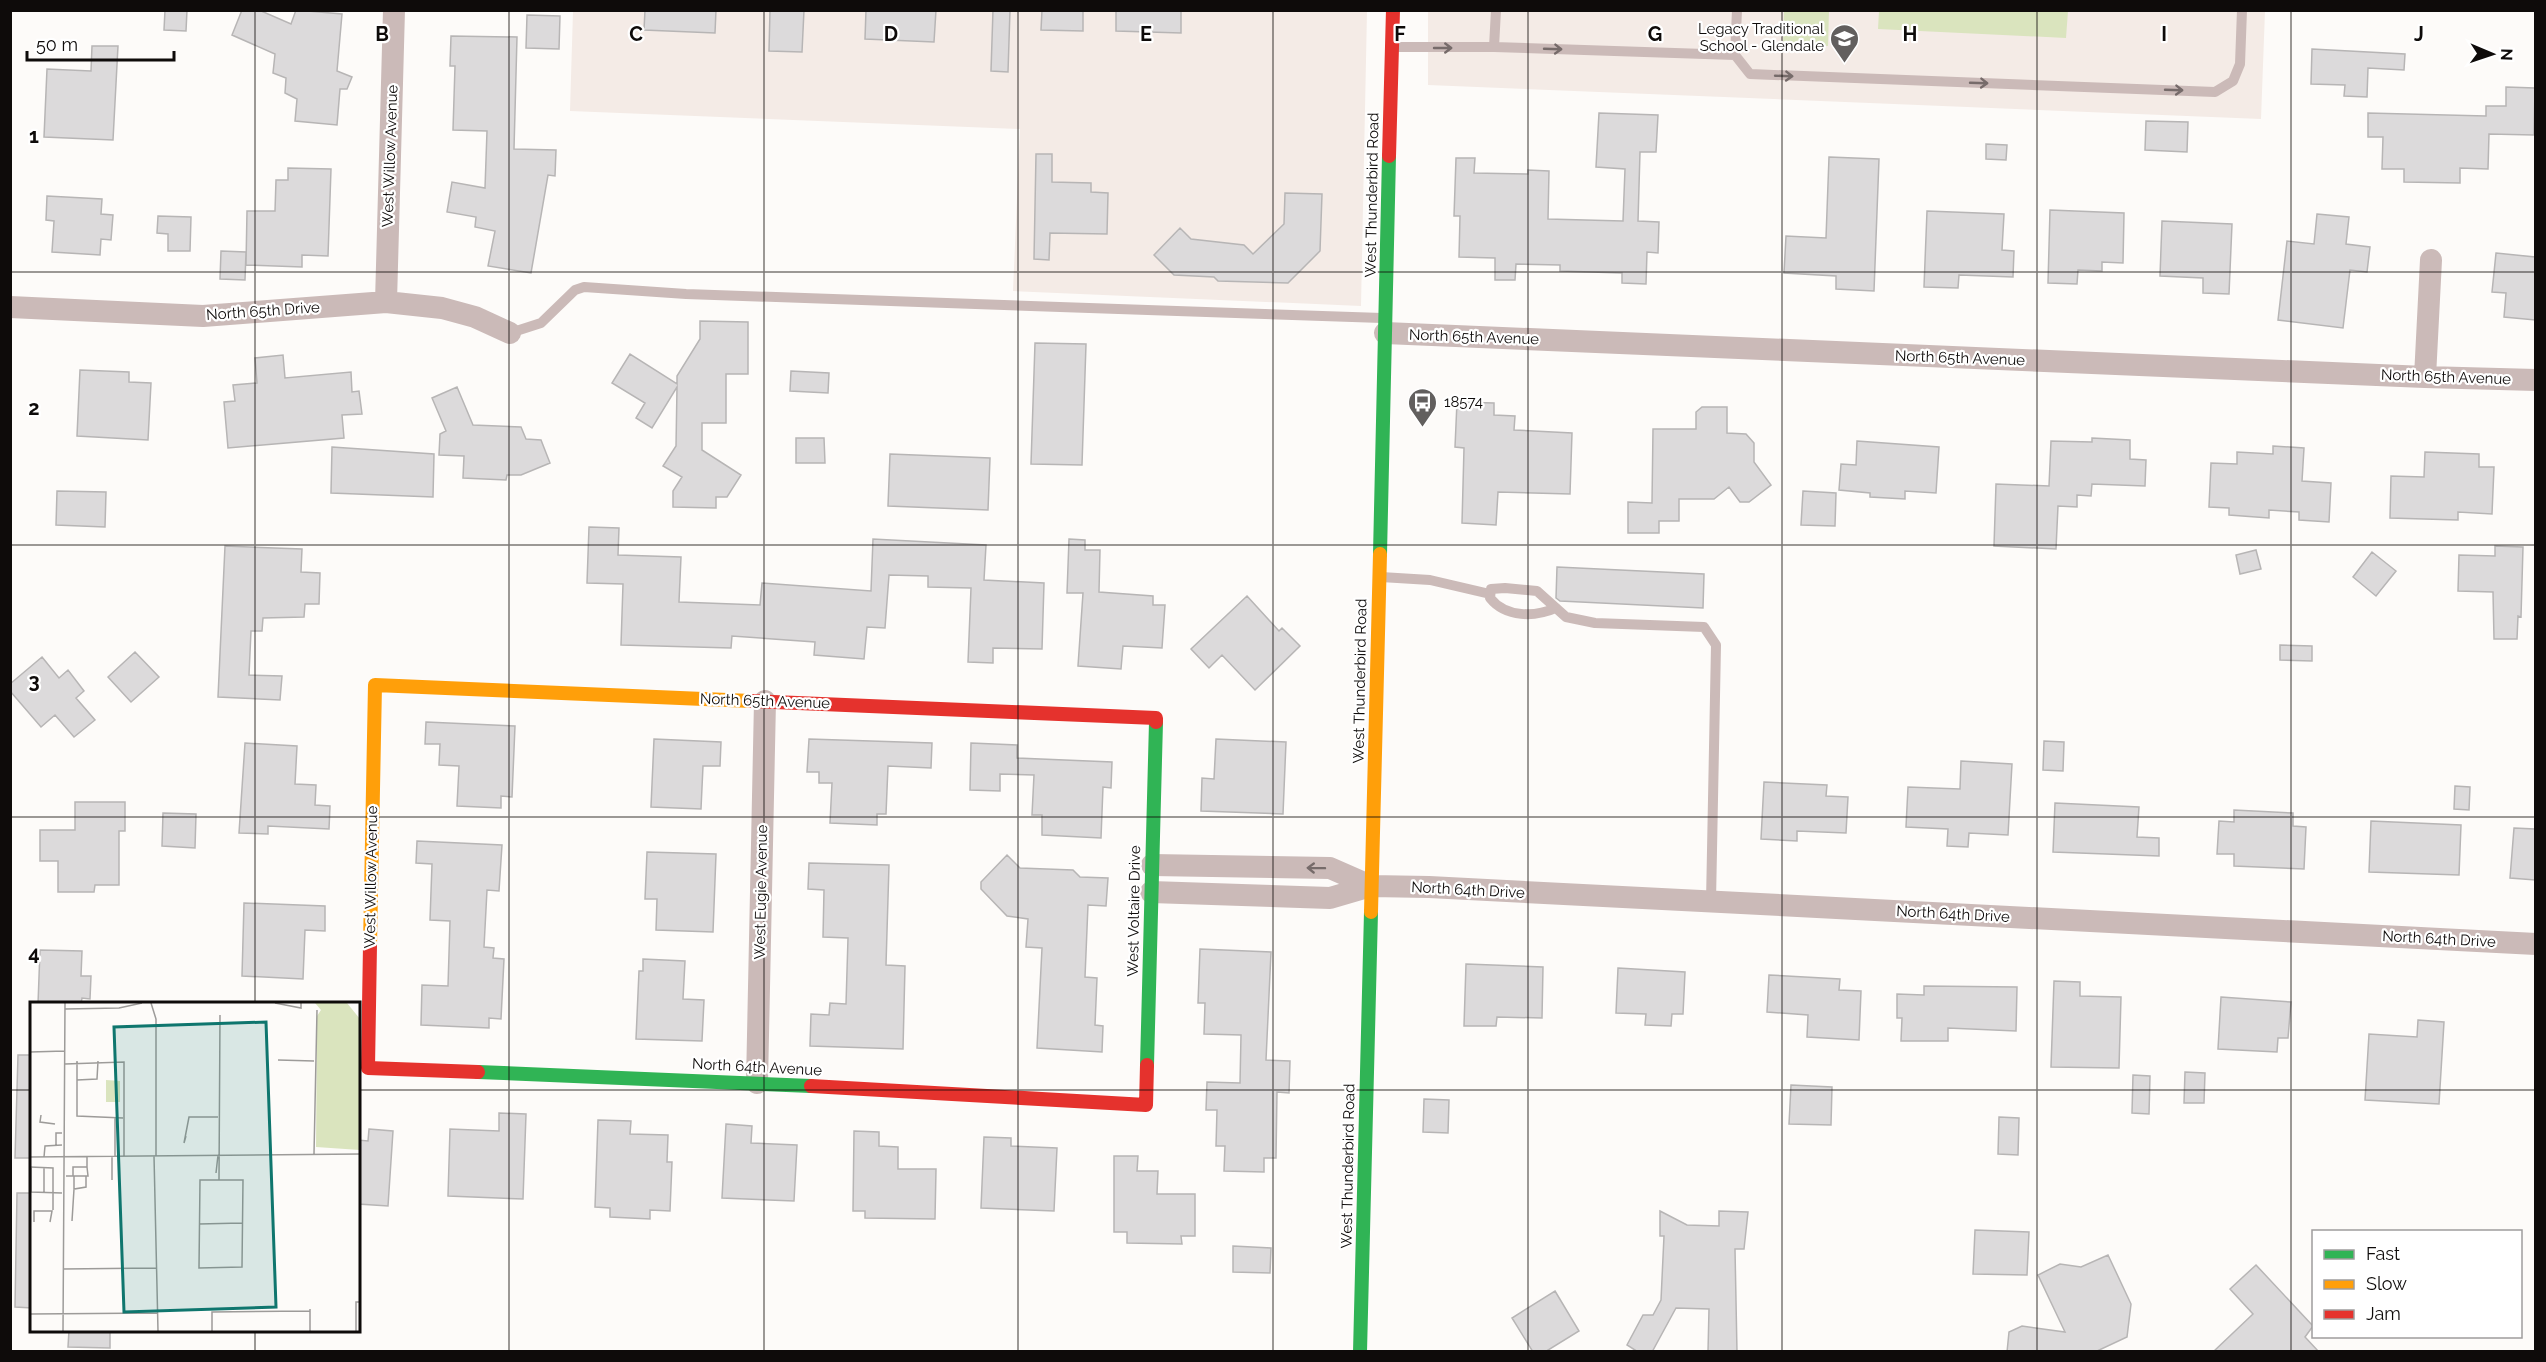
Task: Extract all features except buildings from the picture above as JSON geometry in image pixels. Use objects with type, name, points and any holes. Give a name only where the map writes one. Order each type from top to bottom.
[{"type":"street","name":"West Willow Avenue","points":[[386,302],[394,10]]},
{"type":"street","name":"West Thunderbird Road","points":[[1360,1352],[1393,10]]},
{"type":"street","points":[[2425,377],[2431,260]]},
{"type":"street","name":"North 65th Drive","points":[[10,307],[203,316],[386,302],[442,308],[475,317],[510,333]]},
{"type":"street","name":"North 65th Avenue","points":[[1385,326],[2425,377],[2535,380]]},
{"type":"street","name":"West Willow Avenue","points":[[368,1068],[375,685]]},
{"type":"street","name":"North 65th Avenue","points":[[375,685],[1156,718]]},
{"type":"street","name":"West Eugie Avenue","points":[[757,1083],[765,701]]},
{"type":"street","name":"West Voltaire Drive","points":[[1146,1105],[1156,718]]},
{"type":"street","name":"North 64th Drive","points":[[1152,864],[1330,868],[1371,886]]},
{"type":"street","points":[[1243,894],[1244,867]]},
{"type":"street","name":"North 64th Drive","points":[[1151,892],[1330,898],[1371,886],[2535,944]]},
{"type":"street","name":"North 64th Avenue","points":[[368,1068],[757,1083],[1146,1105]]},
{"type":"lane","points":[[1494,47],[1496,10]]},
{"type":"lane","points":[[1737,10],[1735,55],[1750,75],[2214,92],[2233,81],[2240,64],[2242,10]]},
{"type":"lane","points":[[1392,47],[1494,47],[1735,55]]},
{"type":"lane","points":[[510,333],[541,323],[575,290],[584,287],[686,294],[1385,326]]},
{"type":"lane","points":[[1379,577],[1430,580],[1490,594]]},
{"type":"lane","points":[[1556,608],[1539,615],[1522,615],[1496,605],[1490,598],[1491,589],[1537,591],[1556,608],[1566,617],[1595,622],[1704,627],[1716,645],[1711,902]]},
{"type":"shaded area","points":[[573,11],[1367,11],[1361,306],[1013,291],[1020,129],[570,111]]},
{"type":"shaded area","name":"Legacy Traditional School - Glendale","points":[[1428,11],[2265,11],[2261,119],[1428,85]]},
{"type":"green space","points":[[1784,11],[1829,11],[1828,46],[1783,44]]},
{"type":"green space","points":[[1879,11],[2068,11],[2066,38],[1878,29]]},
{"type":"traffic: fast","points":[[1380,554],[1389,156]]},
{"type":"traffic: fast","points":[[1147,1065],[1156,722]]},
{"type":"traffic: fast","points":[[1360,1352],[1371,912]]},
{"type":"traffic: fast","points":[[478,1072],[811,1086]]},
{"type":"traffic: slow","points":[[1371,912],[1380,554]]},
{"type":"traffic: slow","points":[[375,685],[751,701]]},
{"type":"traffic: slow","points":[[370,945],[375,685]]},
{"type":"traffic: jam","points":[[1389,156],[1393,10]]},
{"type":"traffic: jam","points":[[751,701],[1156,718],[1156,722]]},
{"type":"traffic: jam","points":[[370,945],[368,1068],[478,1072]]},
{"type":"traffic: jam","points":[[811,1086],[1146,1105],[1147,1065]]},
{"type":"place","name":"Legacy Traditional School - Glendale","points":[[1845,64]]},
{"type":"place","name":"18574","points":[[1423,428]]}]
